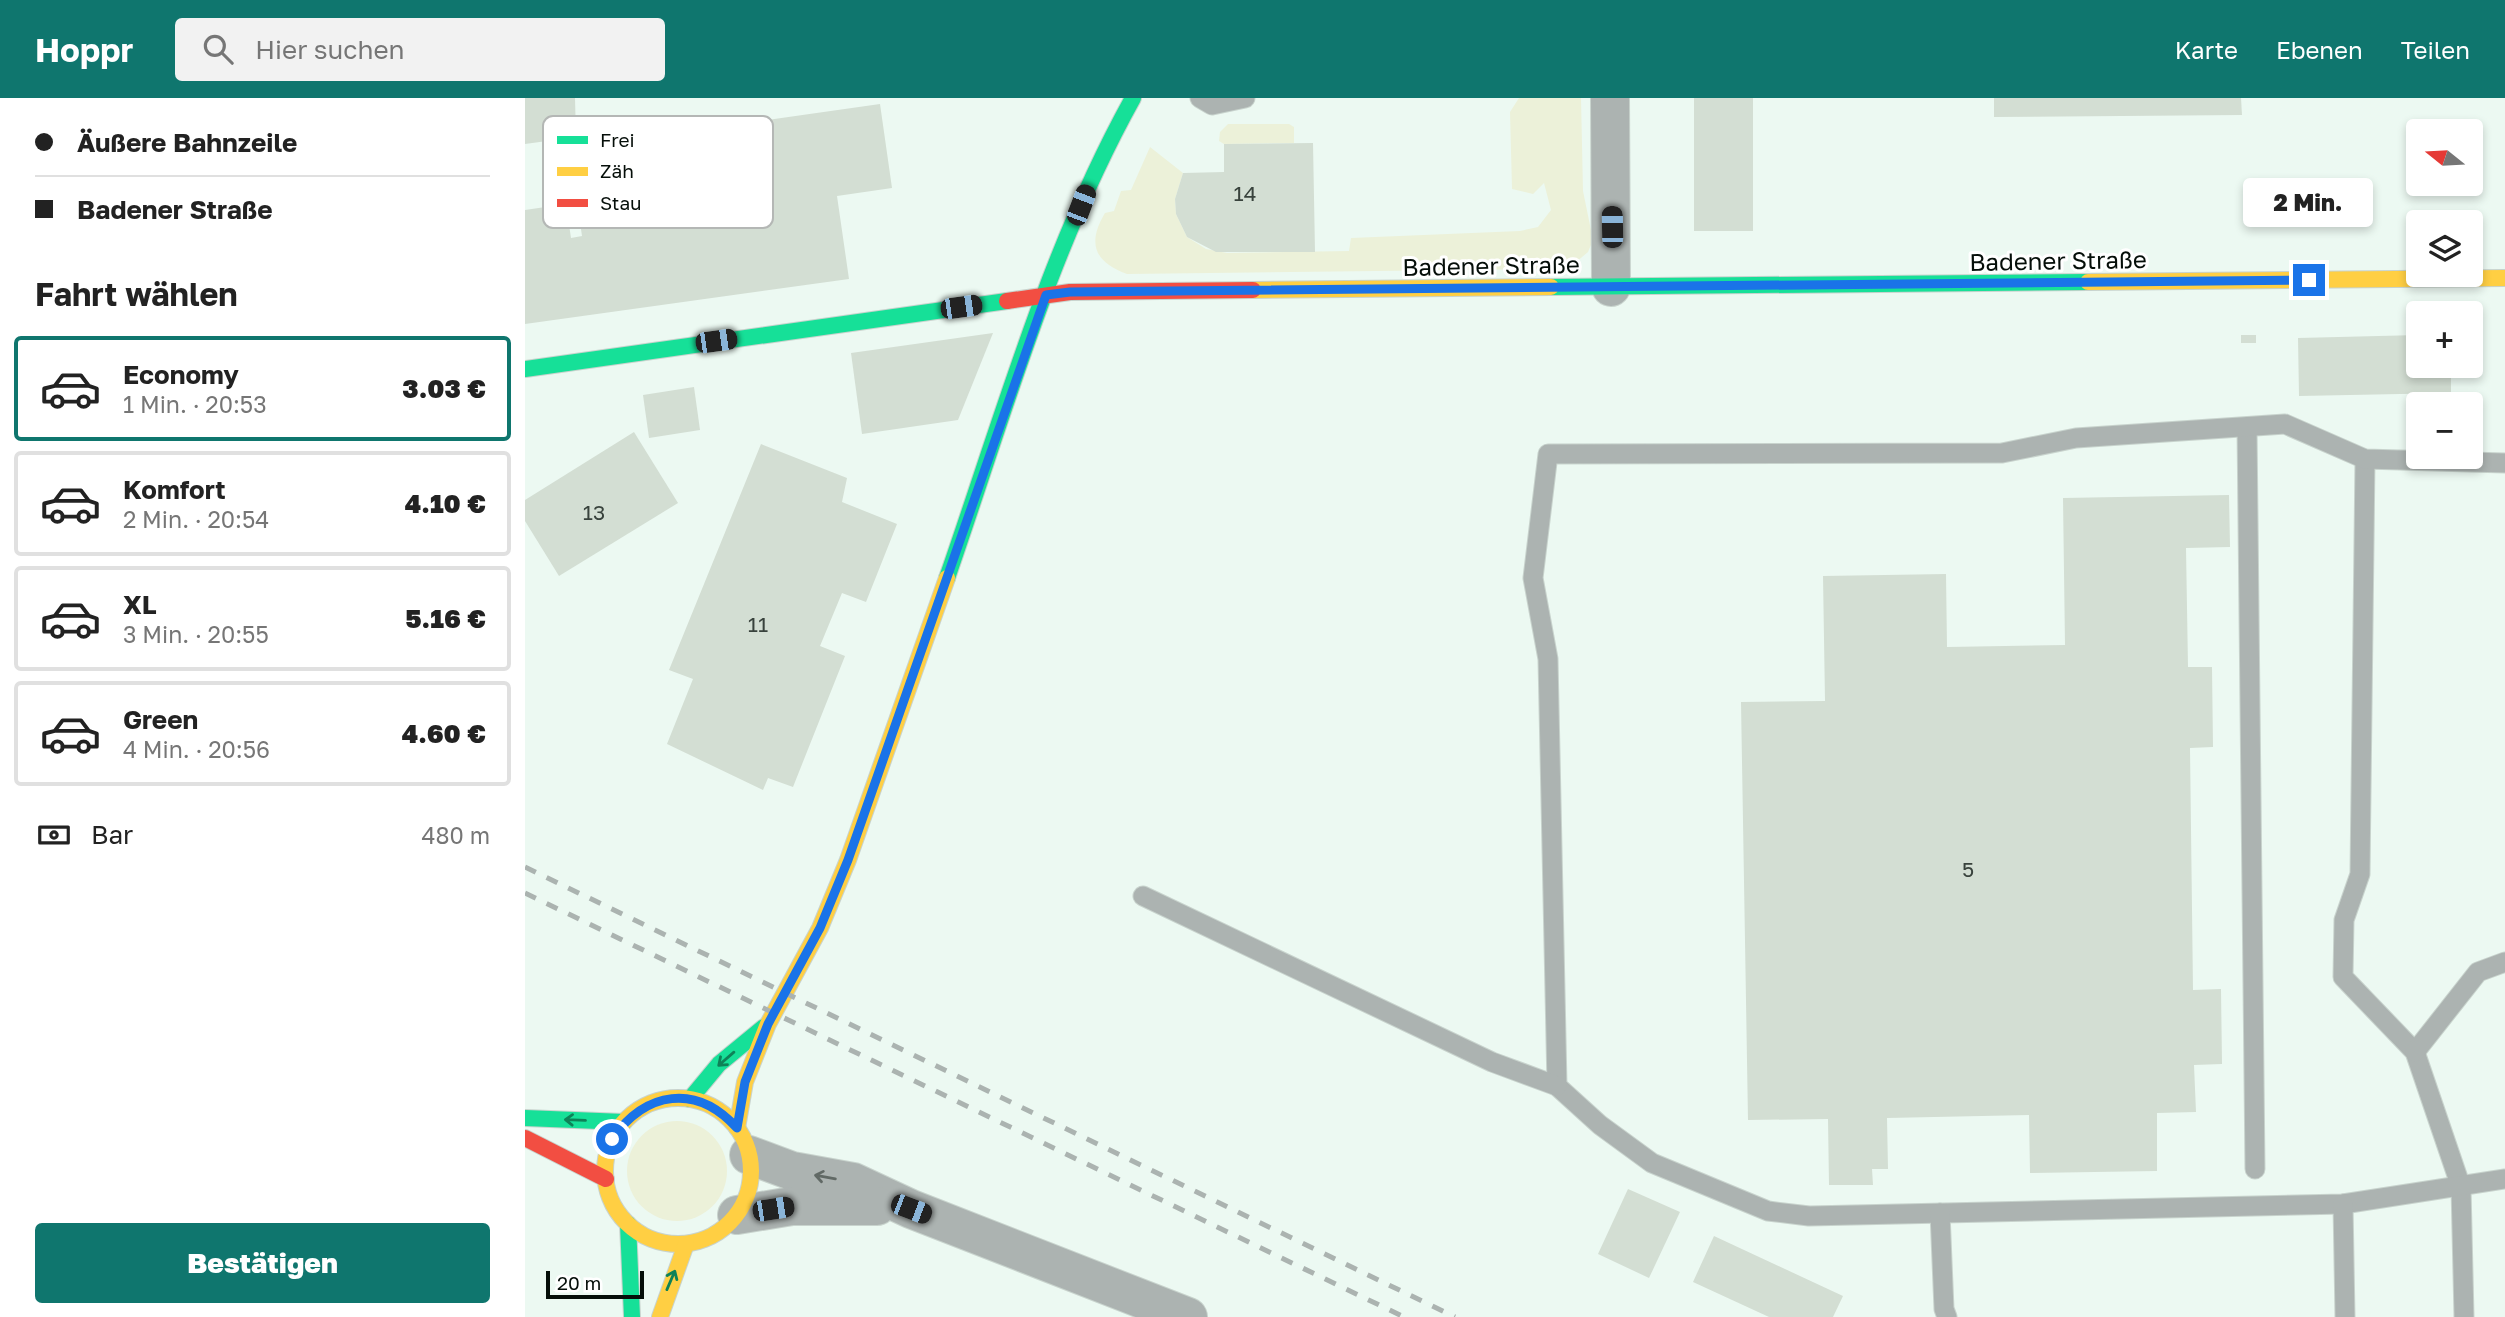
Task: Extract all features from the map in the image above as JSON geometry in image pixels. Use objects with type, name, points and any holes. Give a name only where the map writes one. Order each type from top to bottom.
[{"type":"street","points":[[1133,98],[1098,161],[1046,295],[848,860],[820,928],[768,1024],[745,1082],[743,1141],[751,1175],[746,1197],[737,1215],[721,1230],[686,1244],[655,1240],[628,1224],[613,1204],[605,1180],[606,1161],[612,1139],[624,1122],[653,1103],[672,1098],[690,1099],[710,1105],[743,1141],[792,1171],[853,1182],[911,1209],[1188,1317]]},
{"type":"street","points":[[1610,98],[1611,287]]},
{"type":"street","name":"Badener Straße","points":[[525,369],[1070,292],[2505,278]]},
{"type":"street","points":[[690,1099],[719,1065],[768,1024]]},
{"type":"street","points":[[525,1118],[624,1122]]},
{"type":"street","points":[[525,1138],[605,1180]]},
{"type":"street","points":[[737,1215],[792,1206],[842,1204],[911,1209]]},
{"type":"street","points":[[628,1224],[632,1317]]},
{"type":"street","points":[[660,1317],[666,1293],[686,1244]]},
{"type":"lane","points":[[1200,98],[1212,105],[1245,98]]},
{"type":"lane","points":[[1557,1086],[1548,659],[1533,578],[1548,454],[2002,453],[2076,438],[2285,424],[2365,459],[2505,463]]},
{"type":"lane","points":[[2247,427],[2255,1169]]},
{"type":"lane","points":[[2365,459],[2360,874],[2344,920],[2343,977],[2415,1052],[2461,1187],[2464,1317]]},
{"type":"lane","points":[[1143,896],[1492,1062],[1557,1086],[1600,1125],[1652,1163],[1768,1211],[1809,1216],[2343,1204],[2505,1179]]},
{"type":"lane","points":[[2415,1052],[2478,972],[2505,962]]},
{"type":"lane","points":[[2343,1204],[2345,1317]]},
{"type":"lane","points":[[1940,1213],[1944,1310],[1947,1317]]},
{"type":"green space","points":[[1519,98],[1581,98],[1583,191],[1593,240],[1588,252],[1575,263],[1558,269],[1127,274],[1107,264],[1097,250],[1095,242],[1099,224],[1105,213],[1114,211],[1121,191],[1131,190],[1150,147],[1183,173],[1175,199],[1176,214],[1187,237],[1206,249],[1227,253],[1349,251],[1351,238],[1520,231],[1538,227],[1551,210],[1544,183],[1533,194],[1512,189],[1510,112]]},
{"type":"green space","points":[[1228,124],[1289,124],[1294,127],[1294,143],[1224,144],[1219,141],[1220,132]]},
{"type":"green space","points":[[677,1121],[705,1129],[719,1143],[727,1171],[719,1199],[705,1213],[677,1221],[649,1213],[635,1199],[627,1171],[635,1143],[649,1129]]},
{"type":"building","points":[[525,98],[575,98],[575,116],[543,116],[543,142],[525,144]]},
{"type":"building","points":[[1694,98],[1753,98],[1753,231],[1694,231]]},
{"type":"building","points":[[1994,98],[2241,98],[2242,115],[1994,117]]},
{"type":"building","points":[[880,104],[892,188],[837,196],[849,279],[525,324],[525,210],[543,207],[543,228],[570,228],[571,238],[582,236],[581,228],[773,228],[773,119]]},
{"type":"building","points":[[1313,143],[1315,252],[1216,252],[1187,237],[1176,214],[1175,199],[1183,173],[1224,172],[1224,144]]},
{"type":"building","points":[[993,333],[958,420],[862,434],[851,353]]},
{"type":"building","points":[[2241,335],[2256,335],[2256,343],[2241,343]]},
{"type":"building","points":[[2406,335],[2406,378],[2451,378],[2451,392],[2299,396],[2298,338]]},
{"type":"building","points":[[694,387],[700,430],[649,438],[643,395]]},
{"type":"building","points":[[634,432],[678,503],[559,576],[525,521],[525,500]]},
{"type":"building","points":[[761,444],[847,478],[842,502],[897,524],[866,602],[842,593],[820,646],[845,656],[793,787],[768,778],[763,790],[667,744],[693,679],[669,670]]},
{"type":"building","points":[[2229,495],[2230,547],[2186,548],[2188,667],[2212,667],[2213,747],[2190,748],[2193,990],[2221,989],[2222,1064],[2194,1065],[2196,1112],[2157,1113],[2157,1171],[2030,1173],[2029,1115],[1887,1118],[1888,1169],[1872,1169],[1873,1185],[1829,1185],[1828,1119],[1748,1120],[1741,702],[1825,701],[1823,576],[1946,574],[1947,647],[2065,645],[2063,498]]},
{"type":"building","points":[[1628,1189],[1680,1212],[1649,1278],[1598,1254]]},
{"type":"building","points":[[1714,1236],[1843,1296],[1833,1317],[1769,1317],[1693,1282]]},
{"type":"railway","points":[[525,867],[1455,1317]]},
{"type":"railway","points":[[525,893],[1404,1317]]},
{"type":"traffic: fast","points":[[947,578],[1052,273],[1103,155],[1133,98]]},
{"type":"traffic: fast","points":[[1551,287],[2088,282]]},
{"type":"traffic: fast","points":[[525,369],[1007,301]]},
{"type":"traffic: fast","points":[[690,1099],[719,1064],[764,1027]]},
{"type":"traffic: fast","points":[[525,1118],[624,1122]]},
{"type":"traffic: fast","points":[[628,1224],[632,1317]]},
{"type":"traffic: slow","points":[[2088,282],[2505,278]]},
{"type":"traffic: slow","points":[[1253,290],[1551,287]]},
{"type":"traffic: slow","points":[[737,1128],[745,1082],[768,1024],[820,928],[848,860],[947,578]]},
{"type":"traffic: slow","points":[[678,1098],[706,1104],[729,1120],[745,1143],[751,1171],[745,1199],[729,1222],[706,1238],[678,1244],[650,1238],[627,1222],[611,1199],[605,1171],[611,1143],[627,1120],[650,1104],[678,1098]]},
{"type":"traffic: slow","points":[[660,1317],[686,1244]]},
{"type":"traffic: jam","points":[[1007,301],[1070,292],[1253,290]]},
{"type":"traffic: jam","points":[[525,1138],[606,1179]]},
{"type":"route","points":[[612,1139],[624,1122],[637,1111],[672,1098],[690,1099],[710,1105],[724,1114],[737,1128],[745,1082],[768,1024],[820,928],[848,860],[1046,295],[1070,292],[2309,280]]}]
